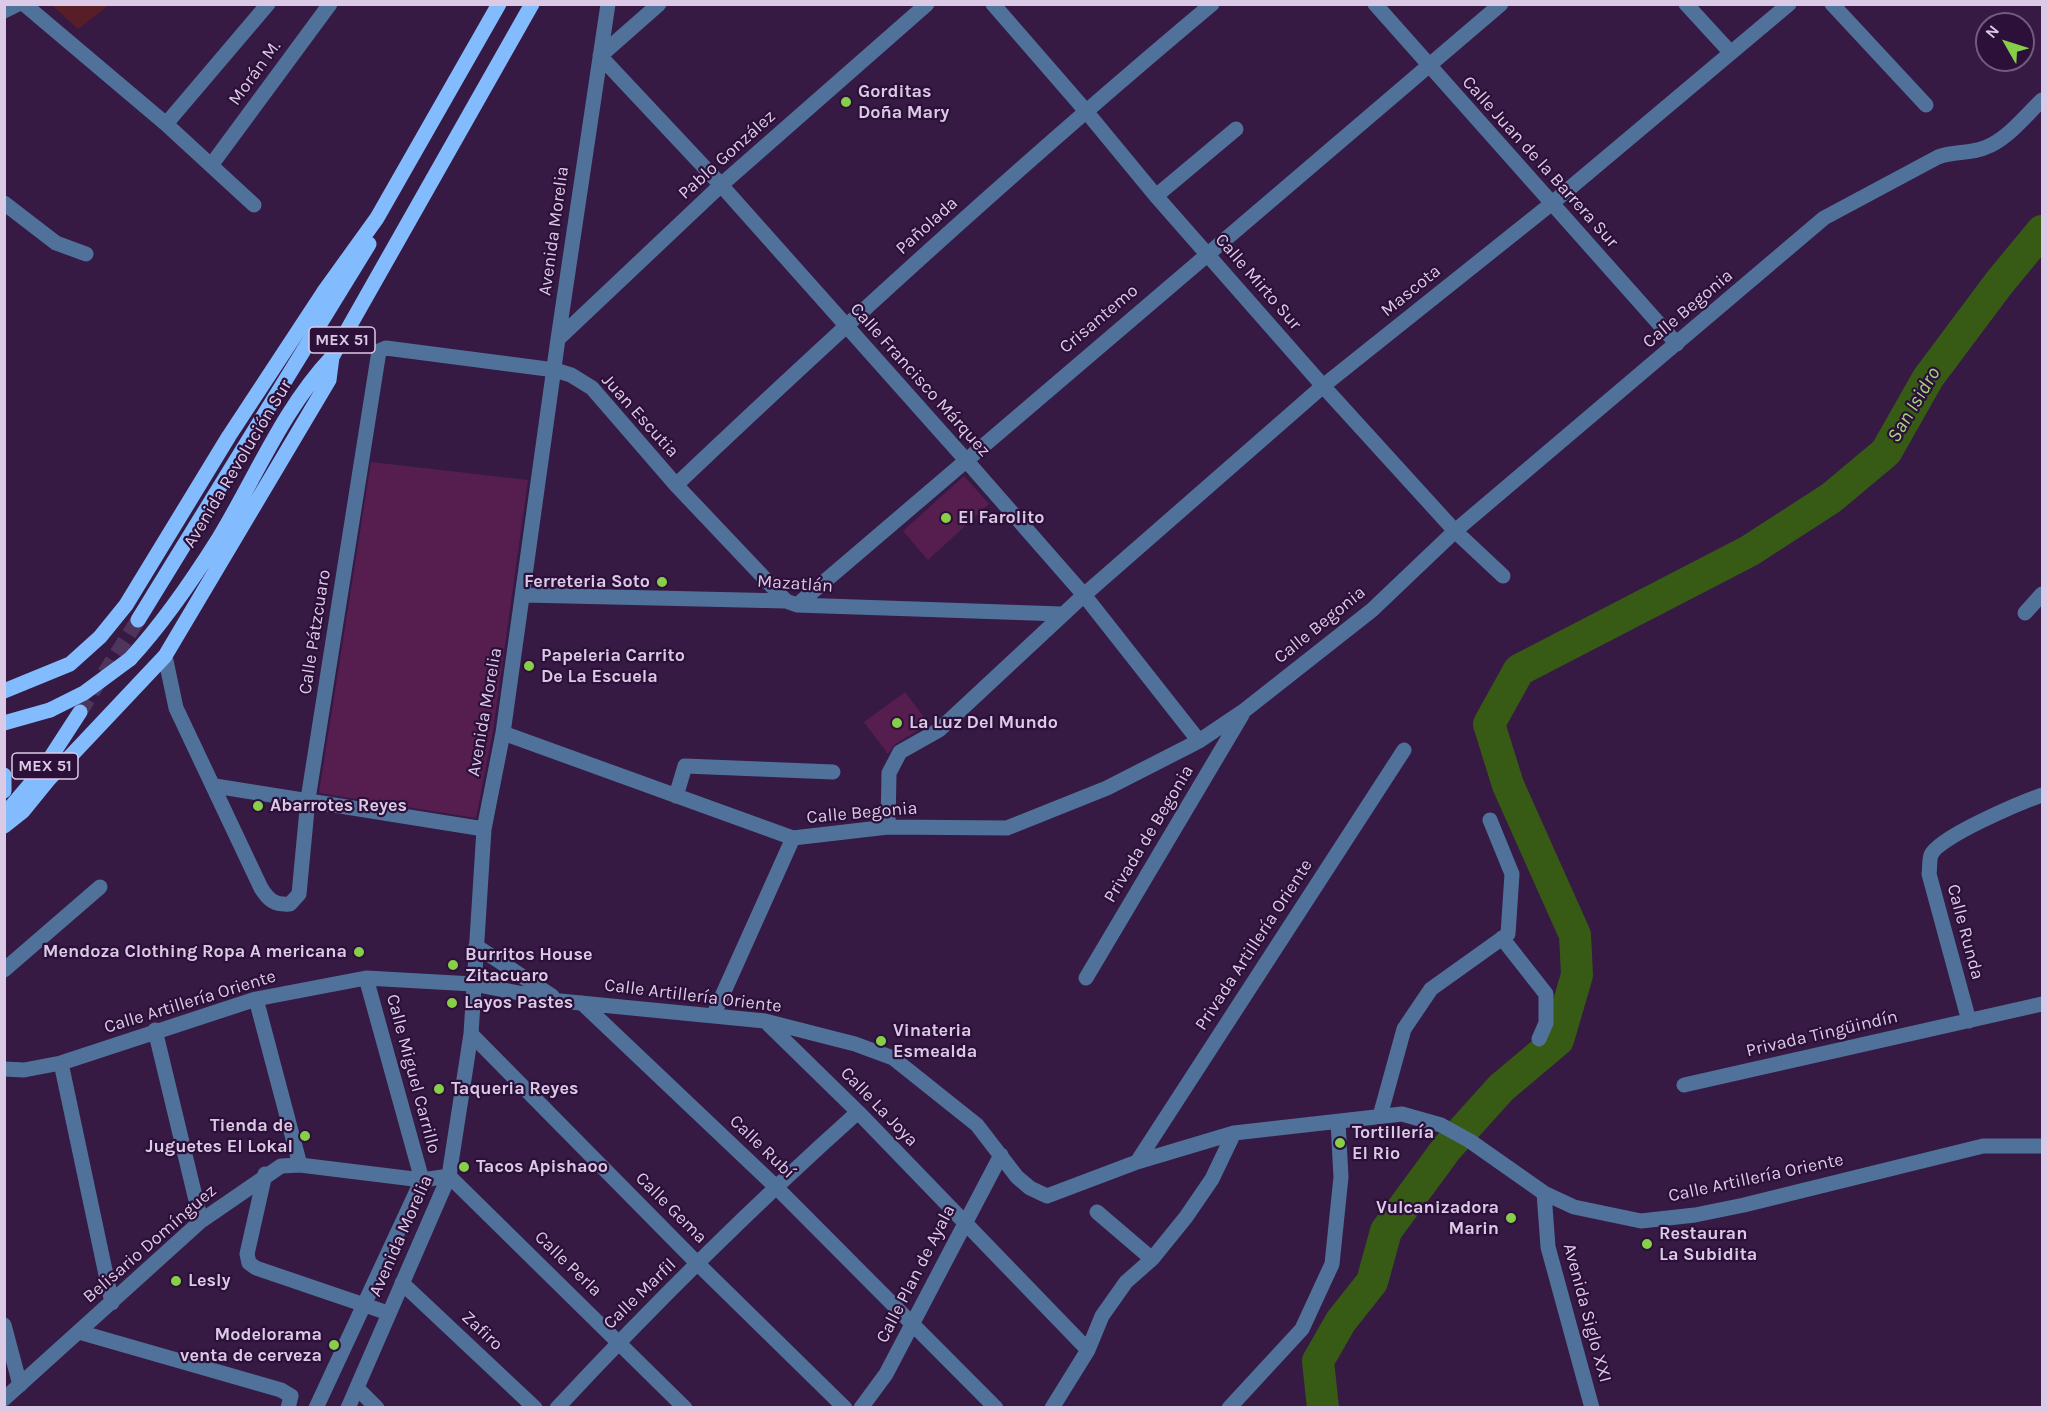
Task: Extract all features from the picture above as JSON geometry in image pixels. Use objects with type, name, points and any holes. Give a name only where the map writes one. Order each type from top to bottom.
[{"type":"main road","name":"Avenida Revolución Sur","points":[[4,691],[70,664],[99,637],[126,605],[229,436],[323,293],[377,218],[499,4]]},
{"type":"main road","name":"Avenida Revolución Sur","points":[[4,723],[50,710],[84,693],[130,659],[173,608],[219,538],[287,416],[310,380],[333,357],[532,4]]},
{"type":"main road","name":"MEX 51","points":[[138,620],[359,261],[375,232],[377,218]]},
{"type":"main road","points":[[4,826],[23,811],[49,779],[165,656],[329,380],[333,357]]},
{"type":"main road","name":"MEX 51","points":[[4,816],[42,769],[80,712]]},
{"type":"main road","points":[[4,775],[4,791]]},
{"type":"street","points":[[4,11],[18,4]]},
{"type":"street","points":[[24,4],[212,164],[254,205]]},
{"type":"street","points":[[166,124],[268,4]]},
{"type":"street","name":"Morán M.","points":[[212,164],[330,4]]},
{"type":"street","name":"Avenida Morelia","points":[[348,1407],[358,1389],[388,1313],[449,1176],[471,1034],[484,828],[503,733],[524,595],[558,339],[609,4]]},
{"type":"street","points":[[600,56],[659,4]]},
{"type":"street","name":"Pablo González","points":[[558,339],[721,185],[927,4]]},
{"type":"street","name":"Calle Mirto Sur","points":[[993,4],[1156,196],[1323,386],[1455,531],[1503,576]]},
{"type":"street","name":"Pañolada","points":[[676,485],[844,325],[1085,110],[1212,4]]},
{"type":"street","name":"Calle Juan de la Barrera Sur","points":[[1375,4],[1677,344]]},
{"type":"street","name":"Crisantemo","points":[[791,603],[965,459],[1501,4]]},
{"type":"street","points":[[1686,4],[1731,53]]},
{"type":"street","name":"Mascota","points":[[888,827],[889,773],[900,752],[939,730],[1084,595],[1323,386],[1551,204],[1789,4]]},
{"type":"street","points":[[1832,4],[1926,105]]},
{"type":"street","name":"Calle Francisco Márquez","points":[[600,56],[721,185],[1084,595],[1199,741]]},
{"type":"street","name":"Calle Begonia","points":[[503,733],[793,838],[888,827],[1007,828],[1107,788],[1199,741],[1245,710],[1372,610],[1455,531],[1824,218],[1938,157],[1948,153],[1986,148],[2000,140],[2043,100]]},
{"type":"street","points":[[1156,196],[1236,129]]},
{"type":"street","points":[[4,203],[56,243],[86,254]]},
{"type":"street","name":"Juan Escutia","points":[[379,351],[386,348],[555,370],[571,375],[592,388],[676,485],[791,603]]},
{"type":"street","name":"Calle Pátzcuaro","points":[[215,786],[266,897],[276,905],[290,904],[299,894],[308,799],[379,351]]},
{"type":"street","points":[[2025,613],[2043,594]]},
{"type":"street","name":"Mazatlán","points":[[524,595],[791,603],[1062,615]]},
{"type":"street","points":[[165,656],[177,708],[215,786],[484,828]]},
{"type":"street","name":"Privada de Begonia","points":[[1086,978],[1245,710]]},
{"type":"street","name":"Privada Artillería Oriente","points":[[1137,1162],[1404,750]]},
{"type":"street","points":[[676,796],[685,766],[833,772]]},
{"type":"street","name":"Calle Runda","points":[[1969,1021],[1929,874],[1931,854],[1944,841],[2023,801],[2043,795]]},
{"type":"street","points":[[1380,1116],[1404,1029],[1431,989],[1508,934],[1512,874],[1490,820]]},
{"type":"street","points":[[713,1016],[793,838]]},
{"type":"street","points":[[4,970],[100,886]]},
{"type":"street","points":[[1502,938],[1546,994],[1546,1023],[1539,1039]]},
{"type":"street","points":[[476,946],[560,1001]]},
{"type":"street","name":"Calle Artillería Oriente","points":[[4,1069],[24,1070],[61,1063],[155,1030],[256,999],[366,978],[474,984],[560,1001],[765,1021],[855,1044],[893,1059],[977,1125],[1017,1178],[1030,1188],[1047,1196],[1137,1162],[1233,1133],[1402,1114],[1441,1125],[1470,1141],[1544,1193],[1574,1207],[1641,1221],[1695,1215],[1744,1205],[1983,1146],[2043,1146]]},
{"type":"street","name":"Calle Miguel Carrillo","points":[[366,978],[422,1180]]},
{"type":"street","points":[[256,999],[300,1165]]},
{"type":"street","name":"Calle Rubí","points":[[582,1003],[775,1186],[996,1407]]},
{"type":"street","name":"Privada Tingüindín","points":[[1684,1085],[2043,1004]]},
{"type":"street","name":"Calle La Joya","points":[[765,1021],[858,1112],[1088,1350]]},
{"type":"street","points":[[155,1030],[201,1221]]},
{"type":"street","name":"Calle Gema","points":[[471,1034],[698,1264],[845,1407]]},
{"type":"street","points":[[61,1063],[112,1303]]},
{"type":"street","name":"Calle Marfil","points":[[557,1407],[619,1341],[775,1186],[858,1112]]},
{"type":"street","points":[[1229,1407],[1302,1329],[1332,1264],[1341,1177],[1338,1122]]},
{"type":"street","points":[[1052,1407],[1088,1350],[1102,1316],[1126,1282],[1152,1259],[1186,1217],[1212,1179],[1233,1133]]},
{"type":"street","name":"Calle Plan de Ayala","points":[[861,1407],[886,1374],[1001,1155]]},
{"type":"street","name":"Belisario Domínguez","points":[[4,1399],[201,1221],[265,1174],[281,1166],[300,1165],[422,1180],[449,1176]]},
{"type":"street","points":[[265,1174],[247,1254],[249,1263],[388,1313]]},
{"type":"street","name":"Calle Perla","points":[[449,1176],[685,1407]]},
{"type":"street","points":[[316,1407],[422,1180]]},
{"type":"street","name":"Avenida Siglo XXI","points":[[1544,1193],[1548,1247],[1592,1407]]},
{"type":"street","points":[[1097,1212],[1152,1259]]},
{"type":"street","name":"Zafiro","points":[[402,1283],[535,1407]]},
{"type":"street","points":[[4,1325],[20,1385]]},
{"type":"street","points":[[78,1332],[281,1390],[290,1402]]},
{"type":"street","points":[[358,1389],[377,1407]]},
{"type":"shaded area","points":[[52,5],[109,5],[78,29]]},
{"type":"building","points":[[371,462],[528,480],[493,731],[476,818],[319,793]]},
{"type":"building","name":"El Farolito","points":[[964,476],[989,504],[928,560],[903,531]]},
{"type":"building","name":"La Luz Del Mundo","points":[[905,692],[929,724],[895,744],[888,754],[864,722]]},
{"type":"waterway","name":"San Isidro","points":[[1323,1408],[1318,1361],[1341,1321],[1372,1282],[1386,1231],[1447,1148],[1501,1088],[1558,1040],[1577,975],[1575,935],[1508,785],[1489,724],[1519,670],[1749,551],[1831,498],[1886,452],[1928,378],[1999,283],[2042,231]]},
{"type":"tunnel","points":[[80,712],[138,620]]},
{"type":"place","name":"Gorditas Doña Mary","points":[[846,102]]},
{"type":"place","name":"El Farolito","points":[[946,518]]},
{"type":"place","name":"Ferreteria Soto","points":[[662,582]]},
{"type":"place","name":"Papeleria Carrito De La Escuela","points":[[529,666]]},
{"type":"place","name":"La Luz Del Mundo","points":[[897,723]]},
{"type":"place","name":"Abarrotes Reyes","points":[[258,806]]},
{"type":"place","name":"Mendoza Clothing Ropa A mericana","points":[[359,952]]},
{"type":"place","name":"Burritos House Zitacuaro","points":[[453,965]]},
{"type":"place","name":"Layos Pastes","points":[[452,1003]]},
{"type":"place","name":"Vinateria Esmealda","points":[[881,1041]]},
{"type":"place","name":"Taqueria Reyes","points":[[439,1089]]},
{"type":"place","name":"Tienda de Juguetes El Lokal","points":[[305,1136]]},
{"type":"place","name":"Tortillería El Rio","points":[[1340,1143]]},
{"type":"place","name":"Tacos Apishaoo","points":[[464,1167]]},
{"type":"place","name":"Vulcanizadora Marin","points":[[1511,1218]]},
{"type":"place","name":"Restauran La Subidita","points":[[1647,1244]]},
{"type":"place","name":"Lesly","points":[[176,1281]]},
{"type":"place","name":"Modelorama venta de cerveza","points":[[334,1345]]}]
